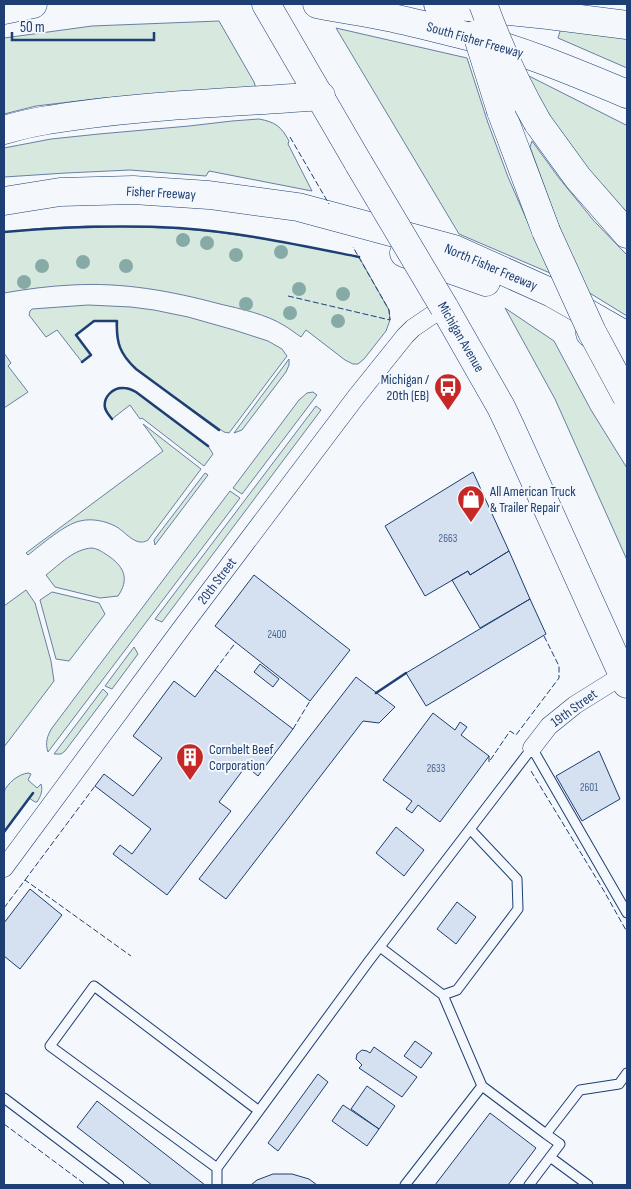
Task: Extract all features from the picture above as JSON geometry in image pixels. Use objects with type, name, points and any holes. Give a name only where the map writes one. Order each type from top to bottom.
[{"type":"main road","points":[[4,10],[33,4]]},
{"type":"main road","name":"Michigan Avenue","points":[[266,4],[501,407],[625,680]]},
{"type":"main road","name":"South Fisher Freeway","points":[[317,4],[387,16],[513,49],[627,94]]},
{"type":"main road","points":[[438,4],[627,25]]},
{"type":"main road","points":[[468,4],[501,111],[546,231],[592,332],[627,397]]},
{"type":"main road","points":[[482,4],[511,74],[538,123],[578,178],[627,234]]},
{"type":"main road","points":[[4,130],[47,120],[111,112],[321,96]]},
{"type":"main road","name":"Fisher Freeway","points":[[4,201],[60,192],[133,190],[246,200],[298,207],[318,212]]},
{"type":"main road","points":[[318,212],[358,238],[511,290],[587,331],[627,360]]},
{"type":"main road","name":"North Fisher Freeway","points":[[318,212],[454,249],[552,294],[627,336]]},
{"type":"street","name":"20th Street","points":[[4,868],[356,397],[409,332],[444,308]]},
{"type":"street","name":"19th Street","points":[[532,748],[549,726],[575,705],[625,680]]},
{"type":"lane","points":[[217,1185],[217,1168],[380,947],[532,748],[627,913]]},
{"type":"lane","points":[[443,995],[457,990],[518,909],[517,879],[470,829]]},
{"type":"lane","points":[[380,947],[443,995],[482,1086],[560,1144],[529,1185]]},
{"type":"lane","points":[[217,1168],[50,1046],[94,986],[259,1110]]},
{"type":"lane","points":[[546,1134],[580,1090],[619,1084],[627,1074]]},
{"type":"lane","points":[[405,1185],[482,1086]]},
{"type":"lane","points":[[4,1098],[119,1185]]},
{"type":"lane","points":[[550,1157],[588,1185]]},
{"type":"shaded area","points":[[219,21],[256,88],[103,98],[36,106],[4,114],[4,38],[92,26]]},
{"type":"shaded area","points":[[336,28],[467,58],[508,177],[550,273],[459,234]]},
{"type":"shaded area","points":[[561,28],[627,39],[627,68],[558,38]]},
{"type":"shaded area","points":[[527,75],[626,125],[627,123],[627,214],[573,154],[545,112]]},
{"type":"shaded area","points":[[259,119],[277,125],[283,132],[312,191],[209,171],[206,176],[130,170],[4,177],[4,148],[51,139]]},
{"type":"shaded area","points":[[532,141],[594,221],[627,255],[627,316],[588,292],[568,251],[530,147]]},
{"type":"shaded area","points":[[88,226],[199,230],[287,243],[359,257],[389,310],[390,320],[386,331],[364,359],[358,364],[353,364],[306,330],[301,337],[287,327],[262,315],[183,295],[147,288],[91,284],[63,285],[4,293],[4,232]]},
{"type":"shaded area","points":[[88,305],[131,307],[188,317],[268,341],[282,349],[287,356],[229,433],[224,432],[130,363],[120,348],[116,321],[94,321],[76,334],[91,355],[82,362],[57,330],[46,337],[29,315],[32,309]]},
{"type":"shaded area","points":[[505,308],[554,341],[591,410],[627,468],[627,560],[555,399]]},
{"type":"shaded area","points":[[4,353],[11,363],[8,366],[28,392],[4,408]]},
{"type":"shaded area","points":[[289,359],[286,372],[242,430],[234,433]]},
{"type":"shaded area","points":[[120,388],[133,390],[208,446],[213,454],[204,466],[142,418],[140,419],[130,405],[112,419],[106,409],[107,396]]},
{"type":"shaded area","points":[[313,392],[317,395],[242,494],[233,488],[299,400],[307,393]]},
{"type":"shaded area","points":[[316,406],[321,410],[162,622],[155,619]]},
{"type":"shaded area","points":[[143,424],[201,469],[148,540],[139,542],[111,524],[98,520],[85,520],[60,530],[28,555],[26,553],[163,451]]},
{"type":"shaded area","points":[[205,473],[208,475],[155,545],[154,540]]},
{"type":"shaded area","points":[[230,491],[240,498],[48,752],[47,740],[52,728]]},
{"type":"shaded area","points":[[92,548],[110,557],[122,570],[124,585],[118,596],[100,598],[55,587],[46,575],[73,554]]},
{"type":"shaded area","points":[[26,590],[35,603],[51,661],[54,681],[4,747],[4,606]]},
{"type":"shaded area","points":[[52,592],[99,603],[105,614],[69,661],[56,659],[40,600]]},
{"type":"shaded area","points":[[134,647],[138,654],[112,689],[105,686]]},
{"type":"shaded area","points":[[103,689],[108,694],[65,751],[61,754],[54,754]]},
{"type":"shaded area","points":[[28,773],[31,774],[28,780],[37,788],[41,784],[41,795],[37,802],[29,798],[4,832],[4,792],[14,779]]},
{"type":"building","points":[[473,472],[509,551],[470,575],[468,571],[425,596],[385,526]]},
{"type":"building","points":[[509,551],[530,599],[480,628],[452,580],[468,571],[470,575]]},
{"type":"building","points":[[254,575],[350,650],[310,701],[215,626]]},
{"type":"building","points":[[530,599],[546,634],[426,706],[406,673]]},
{"type":"building","points":[[260,664],[279,679],[273,687],[254,672]]},
{"type":"building","name":"Cornbelt Beef Corporation","points":[[215,670],[293,729],[258,776],[246,766],[219,802],[231,811],[167,895],[113,854],[120,845],[132,854],[151,829],[95,786],[104,774],[133,796],[162,758],[133,736],[174,681],[195,697]]},
{"type":"building","points":[[356,677],[395,707],[379,723],[363,721],[226,899],[199,879]]},
{"type":"building","points":[[433,713],[455,730],[460,722],[467,727],[461,735],[489,756],[440,822],[418,805],[412,813],[406,809],[412,801],[383,780]]},
{"type":"building","points":[[599,751],[620,799],[582,821],[556,776]]},
{"type":"building","points":[[396,827],[424,850],[404,876],[376,853]]},
{"type":"building","points":[[30,889],[62,915],[20,969],[4,956],[4,923]]},
{"type":"building","points":[[457,902],[476,917],[456,944],[437,929]]},
{"type":"building","points":[[415,1041],[432,1053],[421,1068],[404,1056]]},
{"type":"building","points":[[374,1047],[417,1077],[402,1097],[359,1068],[362,1065],[356,1059],[357,1054],[362,1050],[370,1053]]},
{"type":"building","points":[[318,1074],[328,1082],[278,1151],[268,1143]]},
{"type":"building","points":[[367,1086],[395,1106],[379,1129],[351,1109]]},
{"type":"building","points":[[97,1101],[205,1185],[152,1185],[77,1127]]},
{"type":"building","points":[[343,1105],[379,1129],[367,1146],[332,1121]]},
{"type":"building","points":[[490,1113],[536,1148],[508,1185],[435,1185]]},
{"type":"building","points":[[273,1174],[292,1174],[309,1179],[317,1185],[251,1185],[257,1180]]},
{"type":"fence","points":[[290,137],[329,204]]},
{"type":"fence","points":[[288,296],[390,320],[389,310],[353,247]]},
{"type":"fence","points":[[489,756],[489,762],[510,731],[516,735],[559,678],[559,666],[544,636]]},
{"type":"fence","points":[[215,670],[236,642]]},
{"type":"fence","points":[[293,729],[310,701]]},
{"type":"fence","points":[[531,771],[627,932]]},
{"type":"fence","points":[[25,880],[95,786]]},
{"type":"fence","points":[[4,908],[25,880],[131,956]]},
{"type":"fence","points":[[4,1124],[86,1185]]},
{"type":"wall","points":[[4,232],[91,227],[179,228],[246,236],[359,257]]},
{"type":"wall","points":[[82,362],[91,355],[76,335],[94,321],[117,321],[118,342],[131,364],[219,430]]},
{"type":"wall","points":[[112,419],[105,408],[107,397],[116,389],[126,388],[136,392],[208,446]]},
{"type":"wall","points":[[376,693],[406,673]]},
{"type":"wall","points":[[4,832],[33,793]]},
{"type":"place","name":"Michigan / 20th (EB)","points":[[448,411]]},
{"type":"place","name":"All American Truck & Trailer Repair","points":[[471,523]]},
{"type":"place","name":"Cornbelt Beef Corporation","points":[[190,781]]}]
